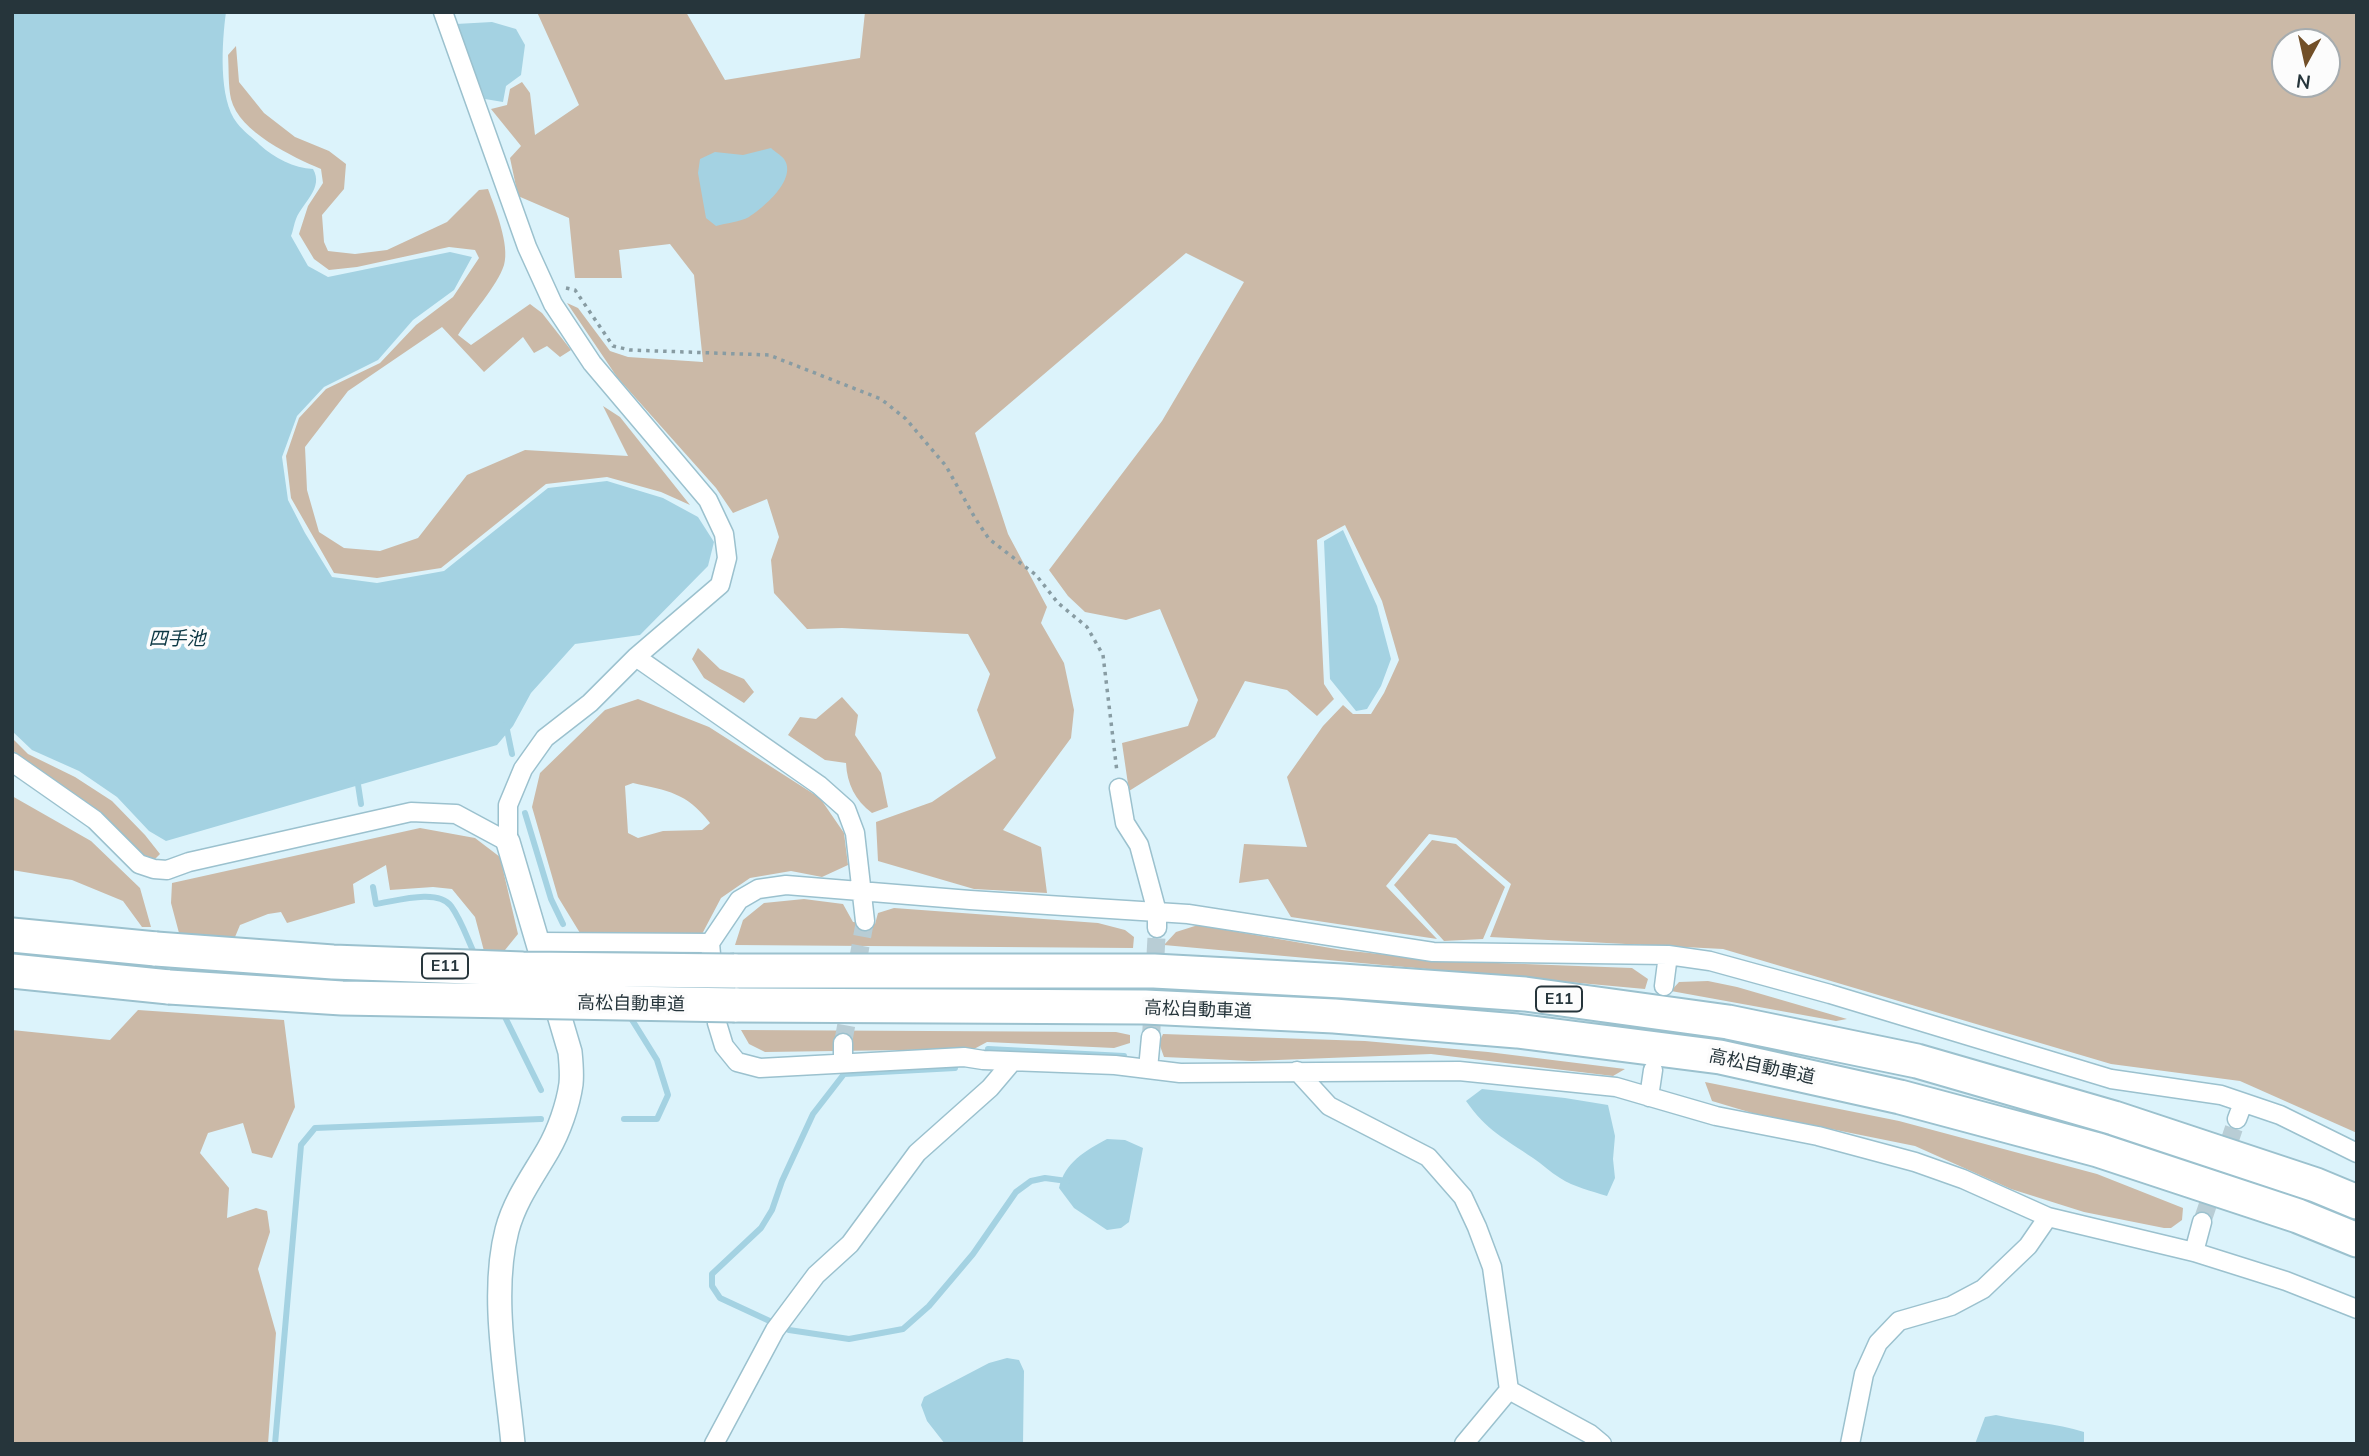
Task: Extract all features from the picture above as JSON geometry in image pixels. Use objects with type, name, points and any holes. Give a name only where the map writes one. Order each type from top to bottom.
[{"type":"highway","name":"高松自動車道","points":[[12,935],[346,963],[734,971],[1154,971],[1525,994],[1728,1022],[1917,1061],[2114,1118],[2316,1185],[2357,1202]]},
{"type":"highway","name":"高松自動車道","points":[[12,971],[169,987],[342,998],[734,1005],[1144,1007],[1334,1016],[1517,1031],[1720,1057],[1900,1097],[2098,1150],[2298,1216],[2357,1240]]},
{"type":"street","points":[[443,12],[527,247],[553,303],[592,363],[708,500],[724,534],[727,558],[720,585],[636,657],[590,703],[545,738],[523,769],[508,805],[508,842],[570,1052],[572,1082],[550,1147],[519,1196],[507,1230],[501,1266],[500,1310],[513,1444]]},
{"type":"street","points":[[636,657],[820,785],[846,809],[855,833],[865,921]]},
{"type":"street","points":[[12,762],[95,820],[139,864],[154,869],[167,870],[189,862],[411,812],[456,814],[508,842]]},
{"type":"street","points":[[1119,788],[1125,822],[1139,845],[1157,920]]},
{"type":"street","points":[[2357,1153],[2280,1115],[2240,1111],[2221,1095],[2111,1079],[1817,990],[1710,961],[1668,955],[1433,952],[1188,914],[1157,920],[786,885],[758,889],[739,900],[710,943],[717,1023],[724,1046],[737,1062],[760,1068],[964,1057],[1012,1062],[1115,1065],[1180,1073],[1459,1071],[1616,1087],[1716,1116],[1818,1136],[1915,1162],[1963,1179],[2048,1217],[2194,1252],[2286,1281],[2357,1309]]},
{"type":"street","points":[[537,942],[710,943]]},
{"type":"street","points":[[1664,986],[1668,955]]},
{"type":"street","points":[[1148,1069],[1151,1037]]},
{"type":"street","points":[[843,1043],[843,1063]]},
{"type":"street","points":[[714,1444],[777,1326],[816,1275],[849,1244],[917,1153],[990,1088],[1012,1062]]},
{"type":"street","points":[[1648,1097],[1653,1070]]},
{"type":"street","points":[[1297,1071],[1329,1106],[1428,1157],[1463,1197],[1478,1227],[1492,1267],[1509,1390],[1501,1403],[1464,1444]]},
{"type":"street","points":[[1850,1444],[1864,1374],[1878,1343],[1899,1321],[1951,1306],[1983,1289],[2028,1246],[2048,1217]]},
{"type":"street","points":[[2194,1252],[2202,1222]]},
{"type":"street","points":[[1509,1390],[1590,1434],[1602,1444]]},
{"type":"path","points":[[544,284],[575,290],[613,346],[630,350],[769,355],[869,393],[906,418],[946,466],[989,539],[1036,575],[1059,603],[1087,626],[1103,655],[1119,788]]},
{"type":"shaded area","points":[[537,12],[686,12],[725,80],[860,58],[865,12],[2357,12],[2357,1133],[2240,1081],[2111,1064],[1723,949],[1490,937],[1511,884],[1456,838],[1429,834],[1386,886],[1437,939],[1291,917],[1268,879],[1239,883],[1244,844],[1307,847],[1287,777],[1323,726],[1343,705],[1353,714],[1371,714],[1399,660],[1382,601],[1345,525],[1317,540],[1324,684],[1334,699],[1317,716],[1287,690],[1245,681],[1215,737],[1129,791],[1122,743],[1188,726],[1198,700],[1160,609],[1126,620],[1085,612],[1068,596],[1049,570],[1162,421],[1244,282],[1186,253],[975,433],[1008,534],[1047,607],[1041,623],[1064,663],[1074,710],[1071,738],[1003,830],[1041,847],[1047,893],[974,889],[878,861],[876,822],[932,802],[996,758],[977,710],[990,674],[968,634],[807,629],[774,593],[771,560],[779,537],[767,499],[733,513],[716,488],[617,377],[567,303],[578,308],[610,351],[628,357],[703,362],[694,275],[670,244],[619,250],[622,278],[575,278],[569,218],[518,196],[510,158],[521,146],[491,109],[507,105],[510,89],[522,82],[530,93],[535,135],[579,105]]},
{"type":"shaded area","points":[[236,46],[239,82],[264,113],[295,137],[329,151],[346,164],[344,189],[322,215],[324,242],[328,251],[355,254],[387,250],[447,222],[479,190],[488,189],[503,237],[504,265],[490,291],[458,335],[471,345],[530,304],[542,313],[571,350],[560,357],[547,346],[534,353],[523,337],[484,372],[442,327],[348,391],[305,447],[307,490],[319,532],[344,548],[380,551],[418,538],[467,475],[525,450],[628,456],[603,406],[620,417],[690,505],[661,492],[607,477],[546,484],[441,568],[377,578],[334,573],[291,498],[286,456],[299,418],[326,389],[380,363],[416,325],[453,297],[479,258],[475,250],[449,247],[357,267],[329,270],[314,259],[299,234],[308,206],[323,183],[321,169],[268,142],[244,122],[236,111],[230,94],[228,55]]},
{"type":"shaded area","points":[[698,648],[720,669],[744,679],[754,692],[744,703],[704,678],[692,659]]},
{"type":"shaded area","points":[[842,697],[858,715],[855,735],[881,773],[888,807],[872,813],[853,791],[846,763],[825,760],[788,735],[800,717],[816,719]]},
{"type":"shaded area","points":[[638,699],[709,727],[820,798],[844,833],[848,865],[822,877],[791,871],[750,878],[721,898],[701,936],[580,933],[558,897],[532,807],[540,773],[605,710]],"holes":[[[633,783],[676,794],[693,805],[710,823],[702,830],[663,831],[638,838],[628,833],[625,786]]]},
{"type":"shaded area","points":[[12,738],[28,754],[75,777],[112,801],[160,854],[154,860],[141,855],[103,817],[12,750]]},
{"type":"shaded area","points":[[12,796],[91,841],[140,888],[151,927],[142,927],[123,901],[72,880],[12,870]]},
{"type":"shaded area","points":[[420,828],[475,838],[500,857],[518,934],[505,950],[484,951],[475,917],[452,889],[433,887],[390,890],[386,865],[353,884],[355,903],[287,923],[281,912],[268,914],[240,925],[235,937],[179,933],[171,903],[172,883]]},
{"type":"shaded area","points":[[1432,840],[1456,844],[1505,887],[1483,939],[1444,941],[1394,885]]},
{"type":"shaded area","points":[[804,899],[843,904],[853,922],[875,924],[878,913],[894,908],[1098,923],[1125,930],[1134,937],[1133,948],[735,945],[743,920],[764,903]]},
{"type":"shaded area","points":[[1198,925],[1342,950],[1444,961],[1632,968],[1648,979],[1645,989],[1164,945],[1176,932]]},
{"type":"shaded area","points":[[1708,981],[1847,1019],[1836,1021],[1671,991],[1679,982]]},
{"type":"shaded area","points":[[138,1010],[284,1020],[295,1107],[272,1158],[252,1153],[243,1123],[208,1133],[200,1153],[229,1188],[227,1218],[256,1208],[267,1211],[270,1232],[258,1269],[276,1333],[268,1444],[12,1444],[12,1030],[110,1040]]},
{"type":"shaded area","points":[[741,1030],[1116,1032],[1130,1035],[1130,1043],[1114,1048],[987,1042],[974,1049],[765,1052],[749,1044]]},
{"type":"shaded area","points":[[1163,1034],[1365,1041],[1488,1052],[1625,1069],[1613,1076],[1431,1054],[1252,1061],[1164,1057],[1159,1043]]},
{"type":"shaded area","points":[[1705,1082],[1899,1121],[2097,1174],[2183,1208],[2182,1220],[2171,1228],[2164,1228],[2084,1212],[2011,1189],[1915,1146],[1752,1113],[1712,1101]]},
{"type":"water","name":"四手池","points":[[12,12],[226,12],[223,69],[231,113],[239,126],[266,150],[292,164],[313,169],[316,176],[314,189],[296,219],[291,236],[308,266],[328,277],[450,252],[472,257],[454,290],[413,320],[378,360],[324,387],[297,416],[282,457],[288,500],[332,577],[377,583],[444,571],[548,488],[607,481],[663,498],[698,517],[714,542],[708,566],[640,635],[575,644],[531,693],[513,726],[497,745],[166,841],[149,831],[117,797],[79,771],[32,750],[12,731]]},
{"type":"water","points":[[492,22],[516,29],[525,45],[521,75],[506,86],[503,102],[485,99],[456,24]]},
{"type":"water","points":[[771,148],[784,159],[787,167],[783,184],[770,200],[755,213],[741,220],[716,226],[706,218],[698,173],[700,159],[715,152],[743,155]]},
{"type":"water","points":[[1343,530],[1377,606],[1391,659],[1381,686],[1367,709],[1356,711],[1330,679],[1324,541]]},
{"type":"water","points":[[1482,1089],[1608,1105],[1615,1136],[1615,1178],[1607,1196],[1556,1176],[1489,1127],[1466,1101]]},
{"type":"water","points":[[1107,1139],[1125,1140],[1143,1148],[1129,1222],[1121,1228],[1107,1230],[1074,1208],[1059,1188],[1071,1164]]},
{"type":"water","points":[[1007,1358],[1019,1360],[1024,1371],[1023,1444],[945,1444],[927,1421],[921,1405],[924,1397],[989,1363]]},
{"type":"water","points":[[1996,1415],[2084,1432],[2084,1444],[1975,1444],[1985,1417]]},
{"type":"waterway","points":[[506,725],[512,754]]},
{"type":"waterway","points":[[357,778],[361,804]]},
{"type":"waterway","points":[[525,813],[551,899],[563,924]]},
{"type":"waterway","points":[[373,887],[376,904],[416,897],[445,901],[458,918],[476,957]]},
{"type":"waterway","points":[[502,1011],[541,1090]]},
{"type":"waterway","points":[[624,1119],[657,1119],[668,1095],[657,1060],[629,1015]]},
{"type":"waterway","points":[[988,1049],[1124,1056]]},
{"type":"waterway","points":[[955,1068],[844,1074],[813,1114],[782,1181],[772,1210],[761,1228],[712,1274],[712,1286],[720,1298],[789,1330],[849,1339],[903,1329],[929,1306],[973,1254],[1016,1192],[1031,1181],[1045,1178],[1067,1181]]},
{"type":"waterway","points":[[275,1444],[301,1145],[315,1128],[541,1119]]},
{"type":"tunnel","points":[[843,1043],[865,921]]},
{"type":"tunnel","points":[[1151,1037],[1157,928]]},
{"type":"tunnel","points":[[2202,1222],[2237,1119]]}]
